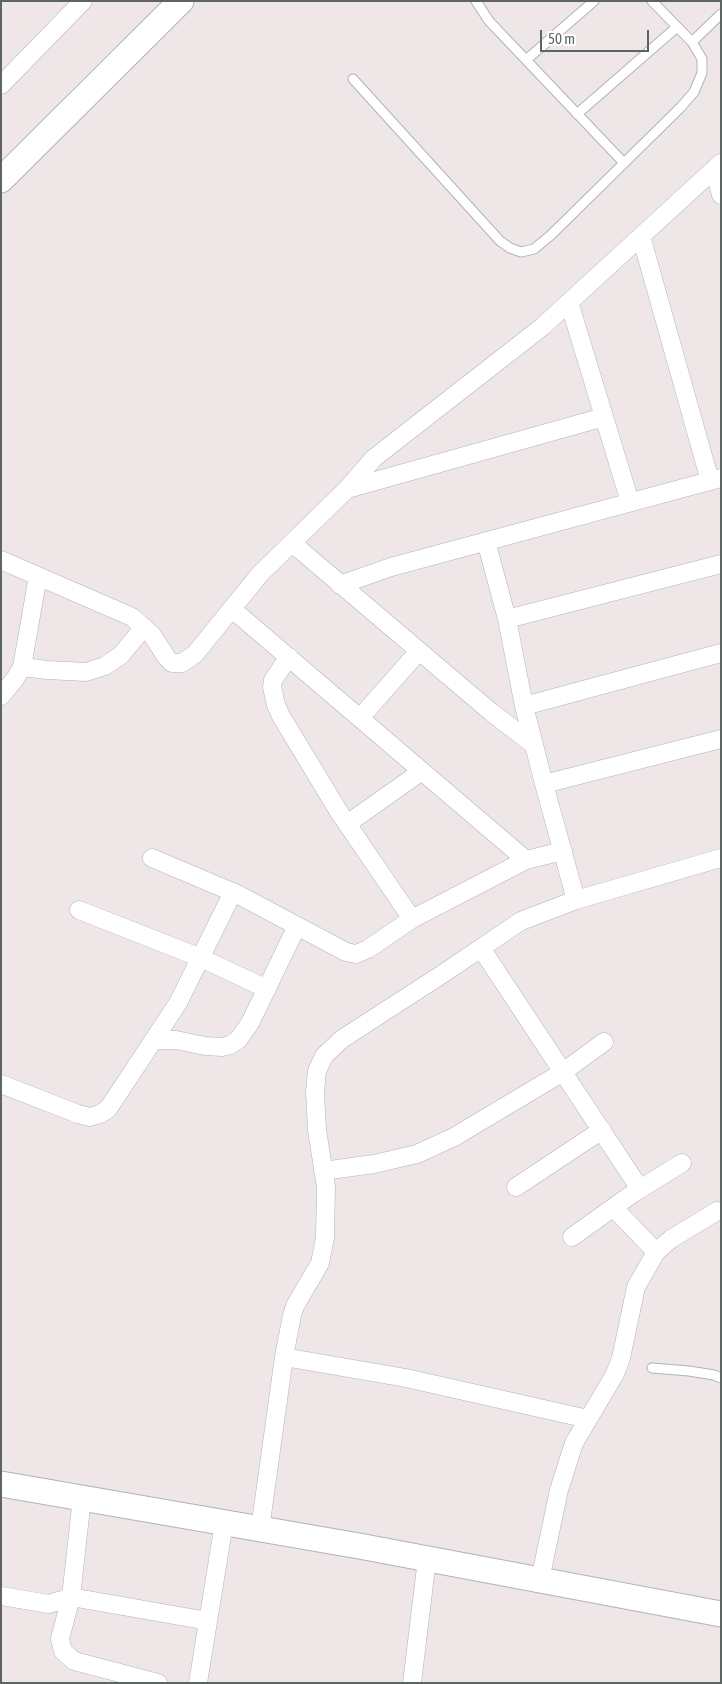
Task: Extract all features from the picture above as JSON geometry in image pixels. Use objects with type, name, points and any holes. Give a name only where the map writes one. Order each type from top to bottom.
[{"type":"main road","points":[[4,170],[181,1]]},
{"type":"main road","points":[[2,1489],[82,1498],[427,1559],[721,1614]]},
{"type":"street","points":[[1,85],[83,1]]},
{"type":"street","points":[[718,166],[721,194]]},
{"type":"street","points":[[1,560],[132,616],[152,634],[172,663],[182,663],[195,654],[260,574],[347,488],[374,458],[542,327],[718,166]]},
{"type":"street","points":[[340,585],[391,567],[715,479],[641,236]]},
{"type":"street","points":[[569,302],[630,502]]},
{"type":"street","points":[[347,488],[604,417]]},
{"type":"street","points":[[486,541],[507,619],[524,706],[576,900]]},
{"type":"street","points":[[292,543],[491,712],[534,744]]},
{"type":"street","points":[[507,619],[721,564]]},
{"type":"street","points":[[1,696],[22,667],[38,576]]},
{"type":"street","points":[[232,609],[526,860]]},
{"type":"street","points":[[22,667],[86,672],[105,666],[121,655],[144,627]]},
{"type":"street","points":[[360,718],[419,651]]},
{"type":"street","points":[[524,706],[721,653]]},
{"type":"street","points":[[289,657],[273,680],[272,688],[276,705],[289,731],[347,824],[412,919]]},
{"type":"street","points":[[544,784],[721,739]]},
{"type":"street","points":[[347,824],[422,771]]},
{"type":"street","points":[[152,858],[233,892],[346,952],[356,954],[368,949],[412,919],[526,860],[563,851]]},
{"type":"street","points":[[260,1529],[284,1357],[292,1315],[295,1306],[320,1263],[325,1238],[326,1187],[317,1130],[314,1092],[317,1071],[324,1056],[342,1039],[521,920],[576,900],[721,858]]},
{"type":"street","points":[[1,1084],[78,1114],[90,1116],[100,1114],[108,1109],[178,1003],[233,892]]},
{"type":"street","points":[[79,910],[201,958],[267,989]]},
{"type":"street","points":[[154,1040],[176,1040],[205,1046],[222,1047],[238,1040],[250,1023],[297,926]]},
{"type":"street","points":[[481,948],[640,1189]]},
{"type":"street","points":[[323,1171],[374,1164],[417,1154],[454,1137],[563,1072],[604,1042]]},
{"type":"street","points":[[516,1187],[602,1130]]},
{"type":"street","points":[[572,1237],[640,1189],[682,1163]]},
{"type":"street","points":[[614,1208],[656,1252]]},
{"type":"street","points":[[540,1580],[559,1490],[574,1443],[614,1374],[621,1358],[636,1288],[656,1252],[671,1239],[717,1211]]},
{"type":"street","points":[[284,1357],[406,1378],[588,1419]]},
{"type":"street","points":[[82,1498],[71,1597],[60,1639],[63,1651],[74,1661],[158,1683]]},
{"type":"street","points":[[198,1683],[224,1523]]},
{"type":"street","points":[[412,1683],[427,1559]]},
{"type":"street","points":[[1,1596],[49,1604],[71,1597],[208,1621]]},
{"type":"lane","points":[[476,1],[489,22],[624,163]]},
{"type":"lane","points":[[526,60],[594,1]]},
{"type":"lane","points":[[353,79],[500,241],[510,248],[521,252],[534,249],[551,236],[694,92],[702,73],[702,59],[692,42],[652,1]]},
{"type":"lane","points":[[692,42],[721,14]]},
{"type":"lane","points":[[577,114],[677,27]]},
{"type":"lane","points":[[652,1368],[688,1370],[721,1378]]}]
